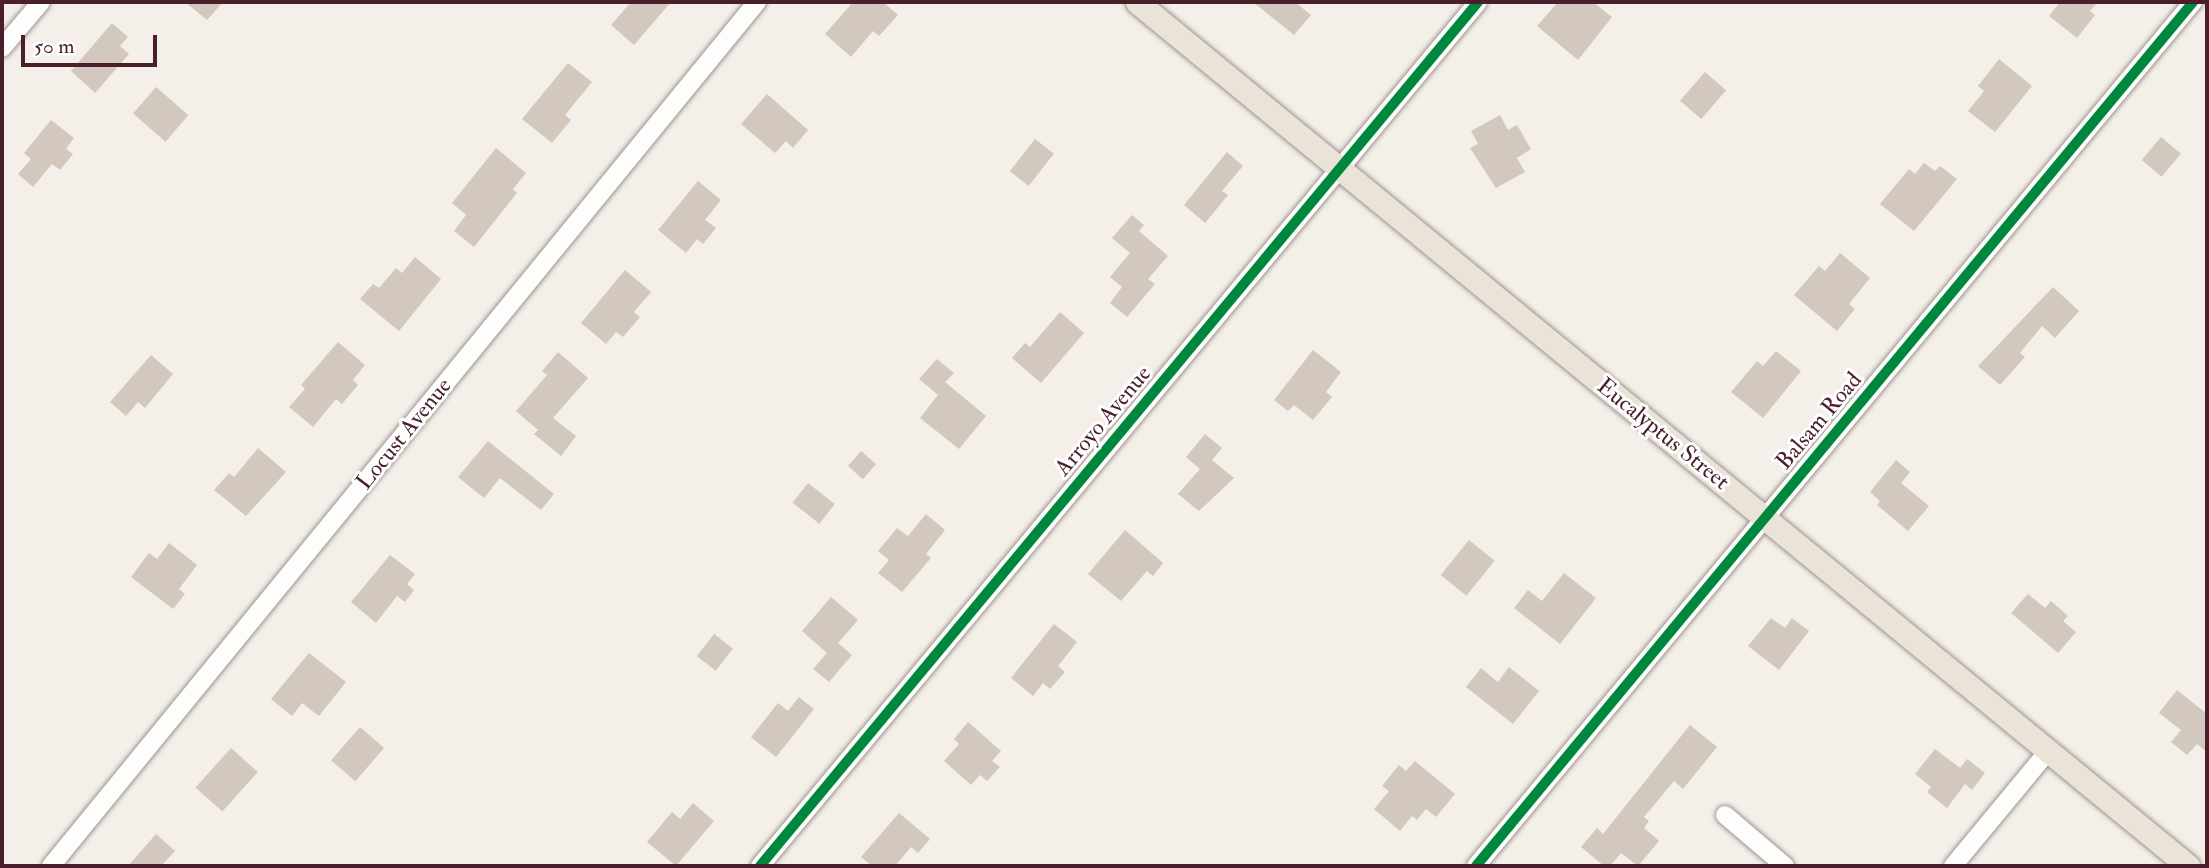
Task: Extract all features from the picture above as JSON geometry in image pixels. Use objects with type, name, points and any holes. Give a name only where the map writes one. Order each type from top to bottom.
[{"type":"main road","name":"Eucalyptus Street","points":[[1138,2],[2188,866]]},
{"type":"street","points":[[2,48],[41,2]]},
{"type":"street","name":"Locust Avenue","points":[[51,866],[757,2]]},
{"type":"street","name":"Arroyo Avenue","points":[[760,866],[1478,2]]},
{"type":"street","name":"Balsam Road","points":[[1476,866],[2193,2]]},
{"type":"street","points":[[1952,866],[2048,751]]},
{"type":"street","points":[[1725,815],[1785,866]]},
{"type":"building","points":[[185,2],[223,2],[207,20]]},
{"type":"building","points":[[631,2],[671,2],[634,45],[611,25]]},
{"type":"building","points":[[853,2],[883,2],[898,15],[879,36],[873,31],[851,57],[825,34]]},
{"type":"building","points":[[1253,2],[1295,2],[1311,15],[1294,35]]},
{"type":"building","points":[[1558,2],[1593,2],[1612,17],[1578,60],[1537,26]]},
{"type":"building","points":[[2060,2],[2098,2],[2090,11],[2095,15],[2077,38],[2049,16]]},
{"type":"building","points":[[112,23],[128,37],[120,46],[129,54],[95,93],[71,71]]},
{"type":"building","points":[[1999,59],[2032,86],[1995,132],[1968,111],[1984,91],[1978,86]]},
{"type":"building","points":[[568,63],[592,82],[565,115],[571,120],[552,143],[522,119]]},
{"type":"building","points":[[1705,72],[1726,90],[1701,119],[1680,101]]},
{"type":"building","points":[[156,87],[188,115],[165,142],[133,113]]},
{"type":"building","points":[[767,94],[808,130],[793,148],[786,141],[775,153],[741,124]]},
{"type":"building","points":[[1500,115],[1508,130],[1517,125],[1531,149],[1517,158],[1525,172],[1496,188],[1470,148],[1478,144],[1471,131]]},
{"type":"building","points":[[51,120],[74,138],[66,149],[73,154],[60,170],[52,164],[33,187],[18,174],[31,159],[24,153]]},
{"type":"building","points":[[2161,137],[2181,154],[2162,177],[2142,160]]},
{"type":"building","points":[[1035,139],[1054,154],[1029,186],[1010,171]]},
{"type":"building","points":[[496,148],[526,173],[513,189],[517,193],[474,247],[454,231],[466,215],[452,203]]},
{"type":"building","points":[[1227,152],[1243,166],[1222,191],[1228,195],[1205,223],[1184,205]]},
{"type":"building","points":[[1924,163],[1935,171],[1940,166],[1957,179],[1914,231],[1880,204],[1909,169],[1915,174]]},
{"type":"building","points":[[698,181],[721,200],[705,220],[716,228],[703,244],[697,239],[686,253],[658,230]]},
{"type":"building","points":[[1132,215],[1144,225],[1139,231],[1168,256],[1148,279],[1155,284],[1127,317],[1110,303],[1122,287],[1110,277],[1130,253],[1112,238]]},
{"type":"building","points":[[1840,253],[1870,278],[1849,304],[1855,309],[1837,331],[1794,295],[1819,266],[1825,271]]},
{"type":"building","points":[[415,257],[441,279],[399,331],[360,299],[373,284],[379,288],[396,268],[402,273]]},
{"type":"building","points":[[625,270],[651,292],[634,312],[640,317],[623,337],[616,332],[606,344],[581,323]]},
{"type":"building","points":[[2053,287],[2079,311],[2055,338],[2042,326],[2020,353],[2025,357],[2000,385],[1978,366]]},
{"type":"building","points":[[1060,312],[1084,333],[1041,383],[1012,358],[1025,343],[1030,347]]},
{"type":"building","points":[[338,342],[365,365],[353,380],[358,385],[342,404],[336,399],[313,427],[289,407],[305,389],[301,385]]},
{"type":"building","points":[[1313,350],[1341,372],[1326,392],[1332,397],[1313,420],[1294,405],[1288,411],[1274,400]]},
{"type":"building","points":[[1776,351],[1801,371],[1763,418],[1731,392],[1757,361],[1763,366]]},
{"type":"building","points":[[558,352],[588,378],[553,418],[576,436],[561,456],[534,434],[538,430],[516,411],[547,375],[542,371]]},
{"type":"building","points":[[151,355],[173,374],[145,408],[138,402],[126,416],[110,402]]},
{"type":"building","points":[[937,359],[954,373],[945,382],[986,416],[959,449],[920,418],[938,395],[919,379]]},
{"type":"building","points":[[1205,434],[1222,448],[1212,460],[1234,478],[1199,511],[1178,494],[1200,469],[1186,457]]},
{"type":"building","points":[[488,441],[554,494],[541,510],[500,478],[484,498],[458,477]]},
{"type":"building","points":[[258,448],[286,472],[246,516],[214,490],[229,473],[234,477]]},
{"type":"building","points":[[861,451],[876,464],[863,479],[848,466]]},
{"type":"building","points":[[1896,460],[1910,472],[1901,483],[1929,506],[1908,531],[1877,505],[1880,501],[1870,492]]},
{"type":"building","points":[[808,483],[835,504],[819,524],[793,503]]},
{"type":"building","points":[[926,514],[945,530],[926,554],[931,558],[902,592],[878,573],[889,560],[878,551],[897,528],[908,536]]},
{"type":"building","points":[[1125,530],[1163,563],[1153,576],[1147,571],[1121,601],[1088,574]]},
{"type":"building","points":[[1469,540],[1495,561],[1466,596],[1441,575]]},
{"type":"building","points":[[169,543],[197,565],[179,589],[185,594],[173,609],[131,577],[149,553],[157,559]]},
{"type":"building","points":[[390,555],[415,574],[407,584],[414,590],[405,602],[397,596],[376,623],[351,602]]},
{"type":"building","points":[[1564,573],[1596,598],[1560,644],[1514,608],[1528,590],[1542,601]]},
{"type":"building","points":[[2028,594],[2045,608],[2051,601],[2068,616],[2063,621],[2076,632],[2058,653],[2011,613]]},
{"type":"building","points":[[831,597],[858,620],[838,643],[852,655],[829,682],[813,669],[827,653],[802,631]]},
{"type":"building","points":[[1771,618],[1785,628],[1792,618],[1809,631],[1779,670],[1748,646]]},
{"type":"building","points":[[1054,624],[1077,642],[1058,666],[1065,672],[1050,689],[1043,683],[1033,696],[1011,678]]},
{"type":"building","points":[[714,634],[733,649],[716,671],[697,656]]},
{"type":"building","points":[[309,653],[346,682],[319,716],[302,703],[292,716],[271,699]]},
{"type":"building","points":[[1509,667],[1539,691],[1513,724],[1466,687],[1481,668],[1498,682]]},
{"type":"building","points":[[2177,690],[2207,714],[2207,752],[2197,744],[2187,755],[2171,742],[2181,730],[2159,713]]},
{"type":"building","points":[[799,697],[814,709],[776,757],[751,737],[778,703],[788,711]]},
{"type":"building","points":[[968,722],[1001,751],[992,761],[1000,767],[987,781],[980,775],[971,785],[944,761],[959,744],[954,739]]},
{"type":"building","points":[[1690,725],[1717,747],[1683,789],[1674,781],[1644,817],[1649,821],[1644,828],[1659,841],[1638,866],[1621,853],[1610,866],[1604,866],[1581,847],[1597,828],[1603,834]]},
{"type":"building","points":[[360,727],[384,748],[355,781],[331,760]]},
{"type":"building","points":[[231,748],[258,772],[222,811],[196,787]]},
{"type":"building","points":[[1935,749],[1960,768],[1967,759],[1985,773],[1972,790],[1965,784],[1947,808],[1927,792],[1931,787],[1915,774]]},
{"type":"building","points":[[1415,761],[1455,794],[1436,817],[1426,809],[1417,820],[1412,816],[1400,831],[1374,809],[1389,791],[1382,786],[1399,765],[1406,771]]},
{"type":"building","points":[[693,803],[714,821],[676,866],[647,842],[672,812],[680,819]]},
{"type":"building","points":[[899,813],[930,839],[918,853],[911,847],[895,866],[872,866],[861,857]]},
{"type":"building","points":[[156,834],[175,851],[161,866],[128,866]]},
{"type":"cycle path","points":[[760,866],[1478,2]]},
{"type":"cycle path","points":[[1476,866],[2193,2]]}]
